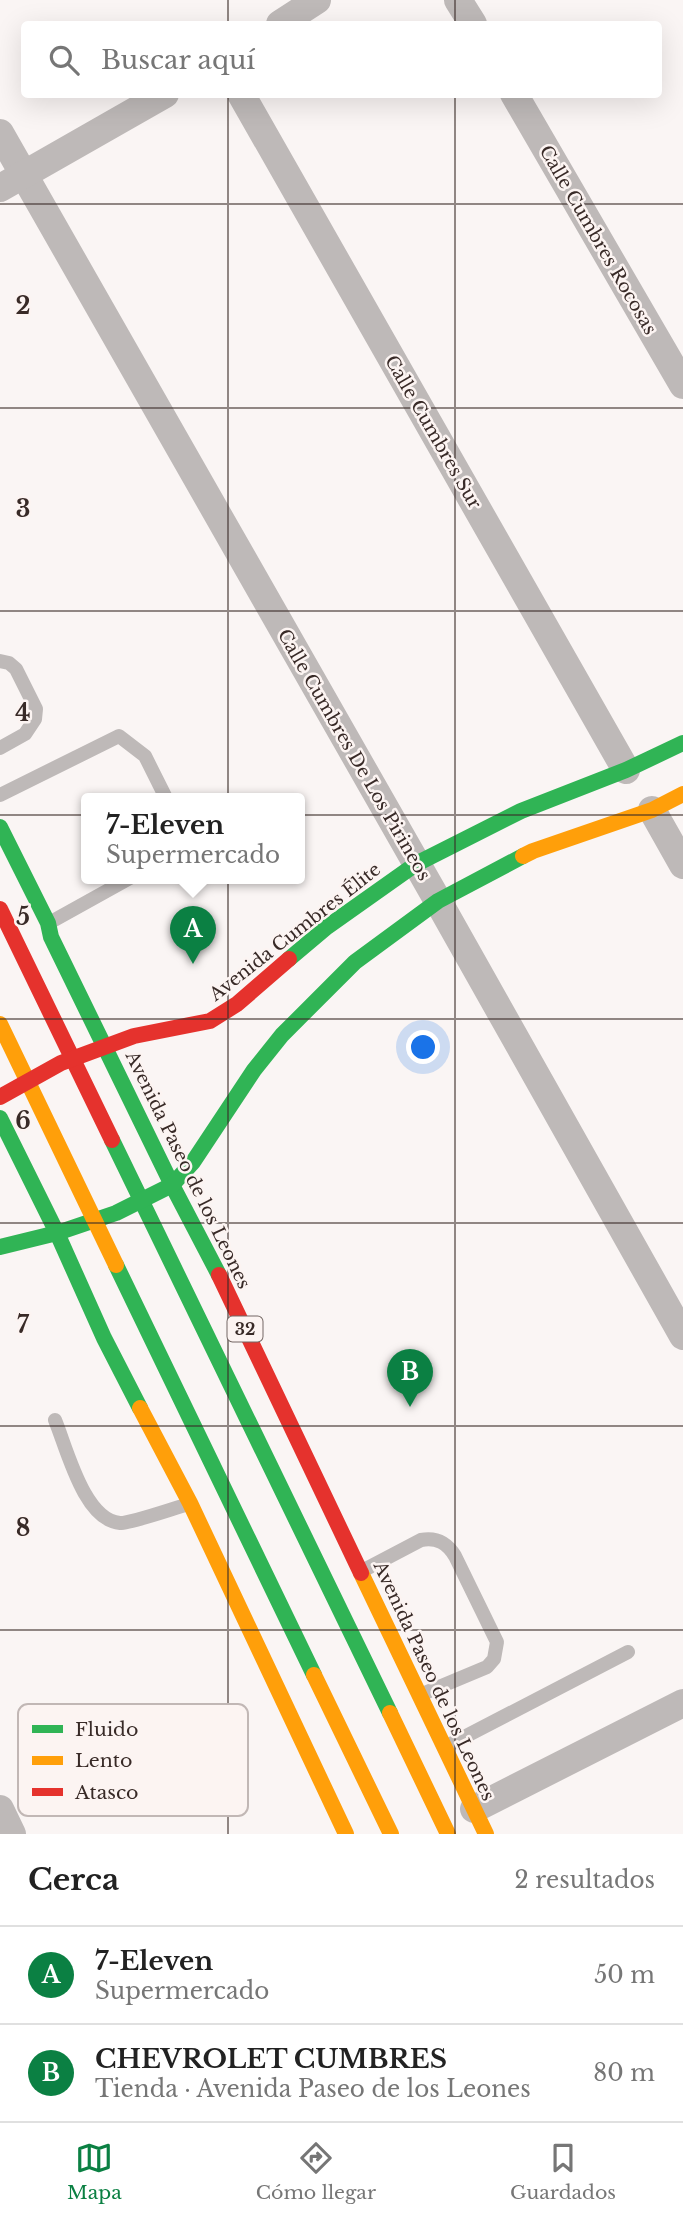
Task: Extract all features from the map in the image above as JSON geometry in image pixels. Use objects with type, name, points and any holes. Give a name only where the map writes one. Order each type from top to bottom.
[{"type":"main road","name":"Avenida Cumbres Élite","points":[[0,1097],[61,1063],[134,1036],[210,1021],[237,1004],[327,927],[416,864],[522,811],[626,770],[683,743]]},
{"type":"main road","points":[[0,1247],[57,1233],[116,1213],[172,1185],[193,1162],[254,1070],[282,1035],[355,962],[438,901],[533,851],[652,810],[683,794]]},
{"type":"main road","name":"Avenida Paseo de los Leones","points":[[0,827],[172,1185],[232,1302],[486,1834]]},
{"type":"main road","points":[[0,909],[448,1834]]},
{"type":"main road","points":[[15,972],[36,961],[45,952],[50,930]]},
{"type":"main road","points":[[0,1024],[391,1834]]},
{"type":"main road","points":[[0,1118],[57,1233],[104,1338],[190,1503],[346,1834]]},
{"type":"main road","points":[[104,1338],[116,1313],[157,1287],[173,1281],[200,1280],[214,1286],[232,1302]]},
{"type":"street","points":[[285,21],[317,0]]},
{"type":"street","points":[[458,0],[471,21]]},
{"type":"street","points":[[0,188],[158,98]]},
{"type":"street","name":"Calle Cumbres Sur","points":[[243,98],[626,770]]},
{"type":"street","name":"Calle Cumbres Rocosas","points":[[516,98],[683,385]]},
{"type":"street","name":"Calle Cumbres De Los Pirineos","points":[[0,133],[683,1336]]},
{"type":"street","points":[[652,810],[683,865]]},
{"type":"street","points":[[474,1809],[683,1703]]},
{"type":"street","points":[[0,1810],[12,1834]]},
{"type":"lane","points":[[0,661],[9,663],[16,669],[36,709],[35,719],[25,734],[0,748]]},
{"type":"lane","points":[[0,795],[119,736],[145,756],[164,793]]},
{"type":"lane","points":[[50,930],[121,884]]},
{"type":"lane","points":[[55,1420],[87,1499],[98,1514],[108,1520],[122,1523],[190,1503]]},
{"type":"lane","points":[[360,1571],[421,1540],[430,1538],[441,1541],[450,1547],[455,1556],[497,1643],[495,1659],[487,1668],[419,1696]]},
{"type":"lane","points":[[444,1748],[628,1652]]},
{"type":"traffic: fast","points":[[289,959],[327,927],[416,864],[521,811],[626,770],[683,743]]},
{"type":"traffic: fast","points":[[0,827],[172,1185],[219,1275]]},
{"type":"traffic: fast","points":[[0,1247],[57,1233],[116,1213],[172,1185],[193,1162],[254,1070],[282,1035],[355,962],[438,901],[523,856]]},
{"type":"traffic: fast","points":[[0,1118],[140,1408]]},
{"type":"traffic: fast","points":[[112,1140],[390,1713]]},
{"type":"traffic: fast","points":[[116,1265],[314,1675]]},
{"type":"traffic: slow","points":[[523,856],[652,810],[683,794]]},
{"type":"traffic: slow","points":[[0,1024],[116,1265]]},
{"type":"traffic: slow","points":[[140,1408],[190,1503],[346,1834]]},
{"type":"traffic: slow","points":[[361,1573],[486,1834]]},
{"type":"traffic: slow","points":[[314,1675],[391,1834]]},
{"type":"traffic: slow","points":[[390,1713],[448,1834]]},
{"type":"traffic: jam","points":[[0,909],[112,1140]]},
{"type":"traffic: jam","points":[[0,1097],[61,1063],[134,1036],[210,1021],[237,1004],[289,959]]},
{"type":"traffic: jam","points":[[219,1275],[361,1573]]},
{"type":"place","name":"7-Eleven","points":[[193,964]]},
{"type":"place","name":"CHEVROLET CUMBRES","points":[[410,1407]]}]
